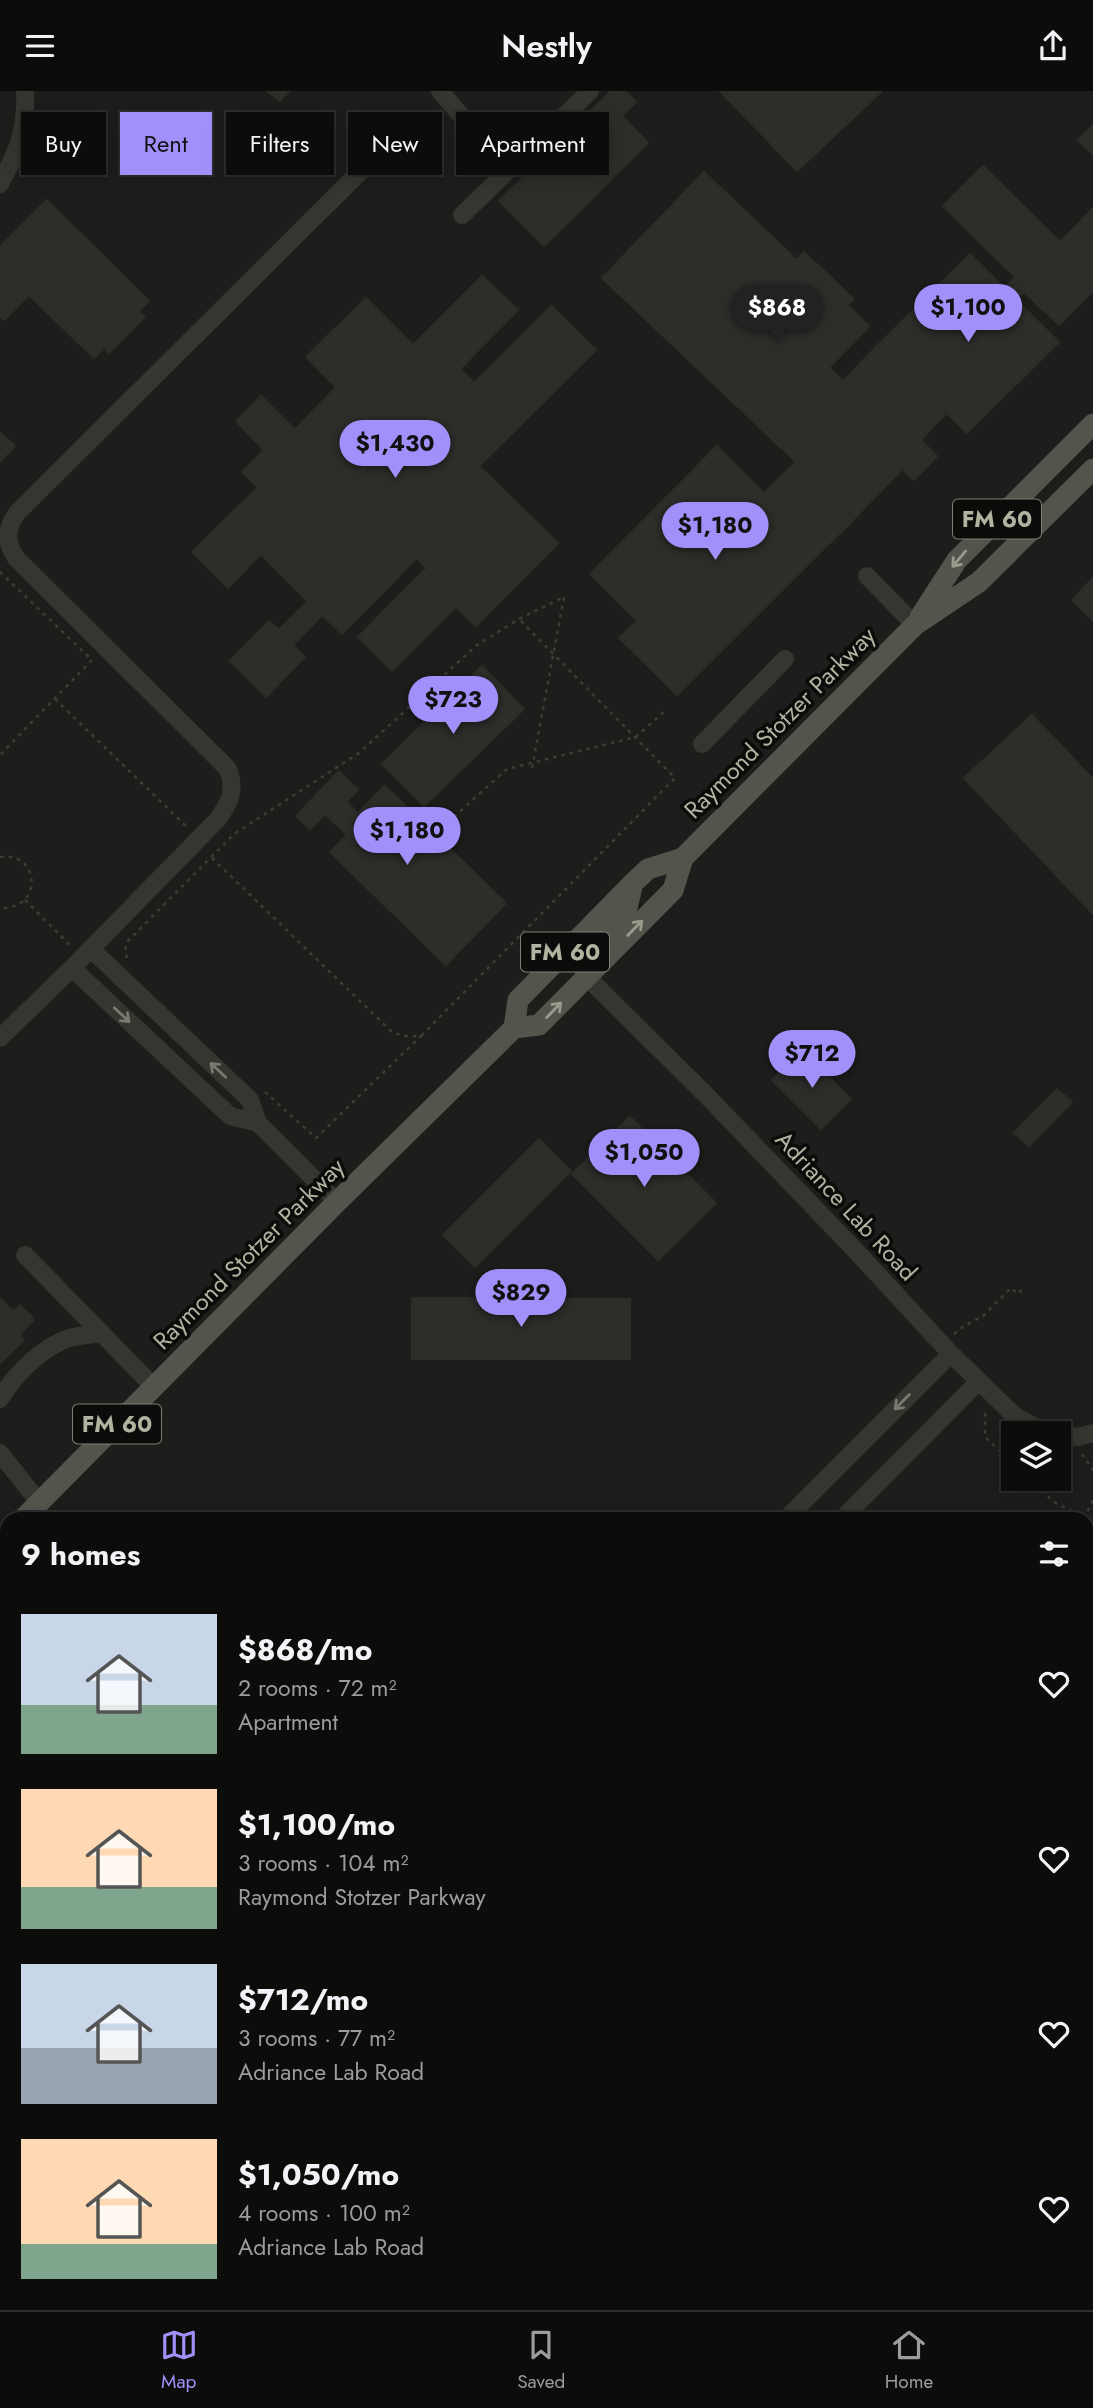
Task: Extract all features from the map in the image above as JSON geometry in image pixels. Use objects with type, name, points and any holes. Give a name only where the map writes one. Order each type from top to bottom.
[{"type":"main road","name":"Raymond Stotzer Parkway","points":[[915,625],[957,559],[1093,424]]},
{"type":"main road","name":"Raymond Stotzer Parkway","points":[[30,1512],[514,1028],[518,1000],[632,884],[648,869],[682,858],[915,625],[979,582],[1093,468]]},
{"type":"main road","points":[[1043,474],[1065,496]]},
{"type":"main road","name":"Raymond Stotzer Parkway","points":[[514,1028],[539,1025],[673,890],[682,858]]},
{"type":"main road","points":[[586,976],[586,954],[624,916],[632,884]]},
{"type":"street","points":[[0,184],[23,136],[25,91]]},
{"type":"street","points":[[440,91],[458,112]]},
{"type":"street","points":[[568,112],[590,91]]},
{"type":"street","points":[[0,1038],[218,820],[232,796],[233,787],[228,769],[16,558],[9,547],[10,523],[17,513],[357,175]]},
{"type":"street","points":[[462,215],[503,175]]},
{"type":"street","points":[[867,576],[915,625]]},
{"type":"street","points":[[702,744],[785,659]]},
{"type":"street","points":[[82,958],[230,1116],[258,1123]]},
{"type":"street","points":[[82,958],[250,1100],[258,1123],[337,1202]]},
{"type":"street","name":"Adriance Lab Road","points":[[586,976],[726,1115],[951,1353],[1022,1421]]},
{"type":"street","points":[[25,1255],[154,1387]]},
{"type":"street","points":[[0,1399],[13,1380],[45,1350],[69,1338],[102,1333]]},
{"type":"street","points":[[793,1512],[951,1353]]},
{"type":"street","points":[[849,1512],[979,1381]]},
{"type":"street","points":[[0,1453],[39,1502]]},
{"type":"path","points":[[0,572],[92,660],[0,755]]},
{"type":"path","points":[[131,962],[125,951],[127,941],[234,834],[359,753],[477,645],[519,619],[564,597],[532,768]]},
{"type":"path","points":[[258,1085],[316,1138],[422,1035],[675,778],[519,619]]},
{"type":"path","points":[[55,699],[198,838]]},
{"type":"path","points":[[435,834],[507,769],[636,737],[667,709]]},
{"type":"path","points":[[0,857],[13,857],[27,867],[32,884],[25,900],[17,906],[0,908]]},
{"type":"path","points":[[212,857],[393,1033],[410,1037],[422,1035]]},
{"type":"path","points":[[25,900],[82,958]]},
{"type":"path","points":[[954,1334],[983,1317],[1011,1288],[1018,1294],[1023,1289]]},
{"type":"path","points":[[985,1413],[985,1437],[1001,1452]]},
{"type":"path","points":[[1084,1440],[1093,1470]]},
{"type":"path","points":[[1043,1491],[1073,1512]]},
{"type":"shaded area","points":[[0,91],[1093,91],[1093,1512],[0,1512]]},
{"type":"building","points":[[267,91],[289,91],[280,101]]},
{"type":"building","points":[[611,91],[625,91],[636,102],[622,116],[648,143],[544,246],[499,201],[525,175],[609,175],[609,112],[590,112]]},
{"type":"building","points":[[720,91],[882,91],[797,171]]},
{"type":"building","points":[[1093,125],[1093,155],[1078,140]]},
{"type":"building","points":[[983,166],[1060,242],[1093,208],[1093,291],[1059,325],[1024,292],[1016,300],[1004,288],[1015,277],[943,206]]},
{"type":"building","points":[[704,172],[797,260],[804,252],[854,299],[847,305],[869,326],[829,368],[843,381],[877,346],[947,412],[921,440],[937,456],[914,480],[902,469],[855,518],[602,278]]},
{"type":"building","points":[[47,200],[149,301],[139,311],[145,317],[109,353],[104,348],[94,358],[29,295],[4,320],[0,317],[0,247]]},
{"type":"building","points":[[970,254],[1059,342],[967,433],[877,346]]},
{"type":"building","points":[[482,276],[518,310],[460,369],[474,383],[551,306],[596,350],[479,466],[558,543],[476,626],[456,607],[392,671],[358,637],[427,568],[417,558],[342,634],[322,615],[293,645],[305,657],[266,697],[230,661],[269,621],[279,630],[308,601],[261,554],[228,588],[192,552],[258,487],[242,472],[264,450],[236,421],[261,396],[295,430],[336,387],[306,357],[366,298],[413,345]]},
{"type":"building","points":[[0,432],[15,446],[0,461]]},
{"type":"building","points":[[717,446],[764,493],[796,462],[855,518],[677,695],[619,638],[637,621],[590,574]]},
{"type":"building","points":[[1093,578],[1093,621],[1072,600]]},
{"type":"building","points":[[482,666],[524,709],[424,806],[382,764]]},
{"type":"building","points":[[1032,715],[1093,779],[1093,914],[964,778]]},
{"type":"building","points":[[339,771],[358,790],[346,802],[358,813],[385,786],[506,903],[446,965],[330,852],[347,835],[325,814],[310,829],[296,816]]},
{"type":"building","points":[[802,1050],[851,1099],[821,1129],[772,1080]]},
{"type":"building","points":[[1057,1089],[1072,1102],[1029,1146],[1014,1133]]},
{"type":"building","points":[[630,1117],[716,1203],[658,1260],[572,1174]]},
{"type":"building","points":[[539,1139],[571,1171],[475,1267],[443,1235]]},
{"type":"building","points":[[0,1298],[13,1311],[20,1305],[34,1319],[20,1335],[24,1340],[0,1363]]},
{"type":"building","points":[[412,1298],[630,1299],[630,1359],[412,1359]]}]
